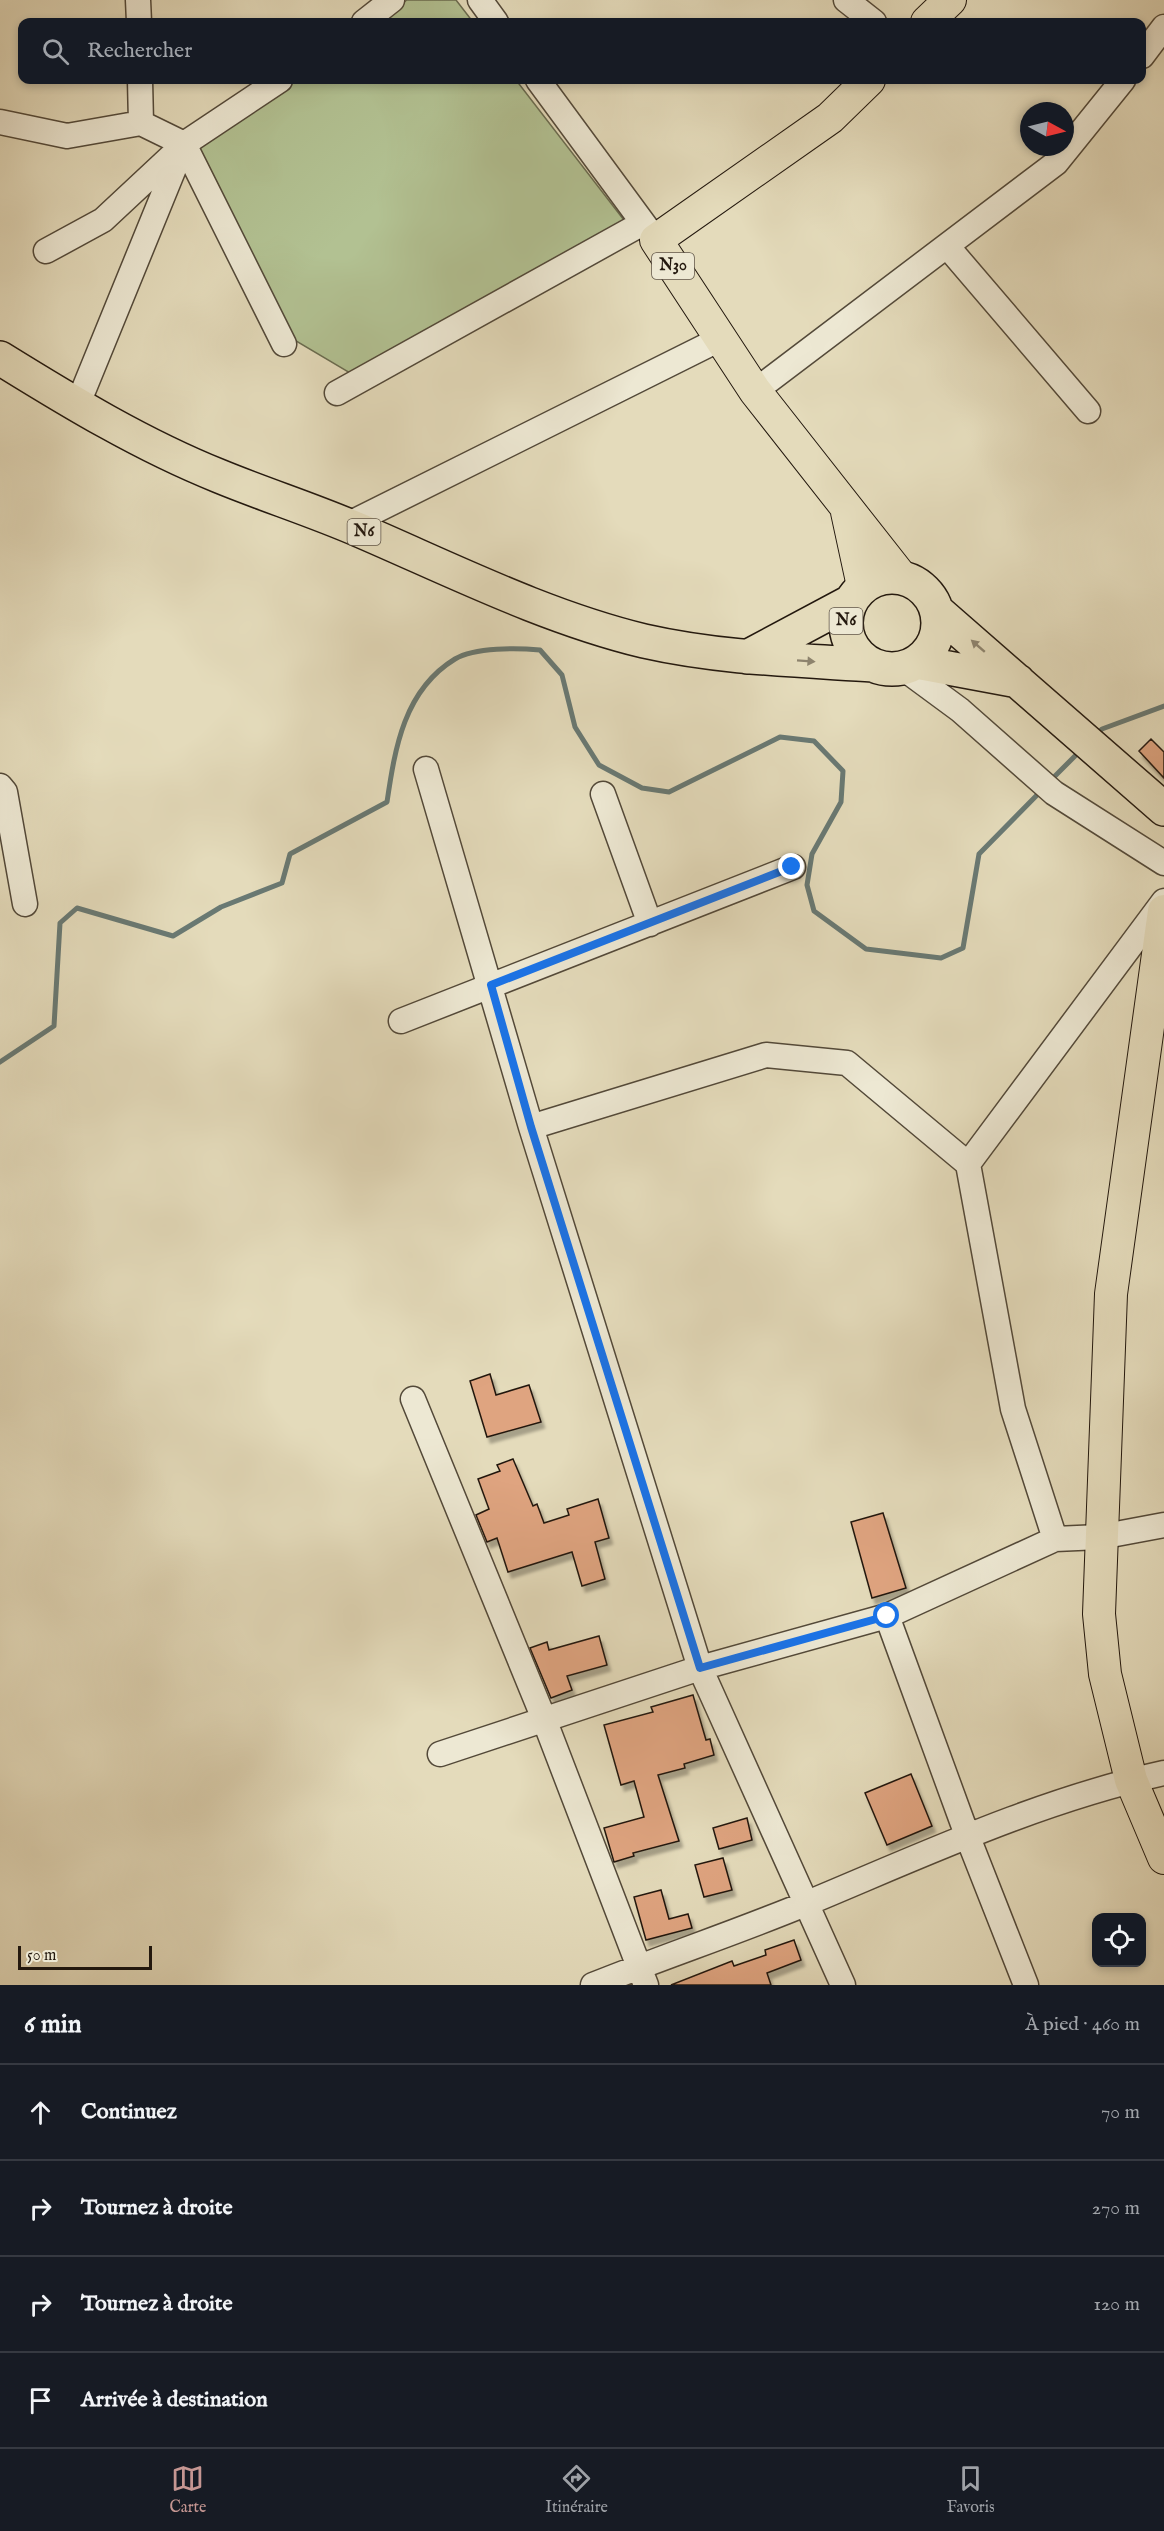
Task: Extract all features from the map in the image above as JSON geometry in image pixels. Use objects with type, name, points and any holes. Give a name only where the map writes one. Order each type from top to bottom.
[{"type":"highway","name":"N6","points":[[0,358],[77,406],[150,445],[218,476],[347,525],[539,608],[588,625],[644,641],[747,657],[897,665]]},
{"type":"highway","name":"N6","points":[[747,657],[857,594],[875,579],[903,578],[917,584],[929,596],[936,610],[1164,809]]},
{"type":"highway","name":"N6","points":[[857,594],[845,622],[850,643],[862,659],[1020,682]]},
{"type":"highway","points":[[897,665],[927,652],[935,640],[938,625],[936,610]]},
{"type":"main road","points":[[931,18],[950,0]]},
{"type":"main road","name":"N30","points":[[865,84],[830,118],[650,232],[755,391],[903,578]]},
{"type":"main road","name":"N30","points":[[846,508],[857,594]]},
{"type":"main road","points":[[1164,911],[1111,1294],[1099,1614],[1105,1674],[1131,1780],[1164,1858]]},
{"type":"street","points":[[138,0],[139,18]]},
{"type":"street","points":[[369,18],[392,0]]},
{"type":"street","points":[[480,0],[493,18]]},
{"type":"street","points":[[846,0],[869,18]]},
{"type":"street","points":[[1146,51],[1164,27]]},
{"type":"street","points":[[140,84],[141,123]]},
{"type":"street","points":[[46,251],[103,220],[184,144],[274,84]]},
{"type":"street","points":[[337,393],[650,232],[541,84]]},
{"type":"street","points":[[755,391],[1056,163],[1120,84]]},
{"type":"street","points":[[0,122],[67,136],[141,123],[184,144],[284,344]]},
{"type":"street","points":[[77,406],[184,144]]},
{"type":"street","points":[[946,246],[1088,411]]},
{"type":"street","points":[[347,525],[720,339]]},
{"type":"street","points":[[897,665],[960,710],[1054,793],[1164,863]]},
{"type":"street","points":[[426,769],[531,1127],[700,1668],[843,1985]]},
{"type":"street","points":[[0,786],[5,792],[25,904]]},
{"type":"street","points":[[603,794],[650,924]]},
{"type":"street","points":[[401,1021],[792,867]]},
{"type":"street","points":[[968,1164],[1164,901]]},
{"type":"street","points":[[531,1127],[766,1055],[846,1063],[968,1164],[1013,1409],[1055,1539]]},
{"type":"street","points":[[413,1399],[544,1719],[642,1976]]},
{"type":"street","points":[[440,1754],[700,1668],[887,1616],[1055,1539],[1101,1537],[1164,1525]]},
{"type":"street","points":[[887,1616],[967,1835],[1026,1985]]},
{"type":"street","points":[[593,1985],[642,1976],[967,1835],[1131,1780],[1164,1773]]},
{"type":"green space","points":[[407,0],[456,0],[470,18],[382,18]]},
{"type":"green space","points":[[288,84],[519,84],[627,224],[355,376],[291,338],[198,146]]},
{"type":"building","points":[[1151,739],[1164,752],[1164,778],[1139,751]]},
{"type":"building","points":[[490,1374],[496,1395],[529,1385],[541,1422],[487,1437],[470,1381]]},
{"type":"building","points":[[513,1459],[533,1506],[537,1504],[544,1523],[569,1515],[567,1509],[598,1499],[609,1538],[595,1542],[605,1579],[582,1586],[572,1552],[508,1572],[497,1538],[487,1542],[476,1515],[489,1509],[478,1479],[500,1471],[497,1465]]},
{"type":"building","points":[[883,1513],[906,1588],[872,1598],[851,1522]]},
{"type":"building","points":[[599,1636],[607,1665],[567,1676],[572,1690],[551,1698],[530,1648],[547,1642],[549,1650]]},
{"type":"building","points":[[693,1695],[706,1740],[710,1739],[714,1755],[684,1764],[685,1768],[658,1775],[679,1841],[633,1853],[634,1856],[614,1862],[604,1828],[644,1817],[634,1781],[621,1785],[604,1725],[653,1712],[651,1707]]},
{"type":"building","points":[[911,1774],[932,1826],[887,1845],[865,1793]]},
{"type":"building","points":[[747,1818],[752,1840],[719,1849],[713,1828]]},
{"type":"building","points":[[723,1858],[732,1890],[704,1897],[695,1865]]},
{"type":"building","points":[[661,1890],[669,1919],[688,1914],[692,1928],[646,1940],[634,1897]]},
{"type":"building","points":[[794,1940],[801,1960],[767,1973],[771,1985],[671,1985],[732,1961],[734,1966],[766,1955],[765,1950]]},
{"type":"waterway","points":[[0,1062],[54,1026],[60,923],[77,908],[173,936],[221,907],[282,883],[290,854],[387,802],[399,741],[413,704],[438,672],[455,659],[474,652],[509,649],[540,650],[562,675],[575,727],[599,765],[642,788],[669,792],[780,737],[814,741],[843,771],[841,802],[812,854],[807,885],[814,911],[866,949],[941,958],[963,948],[979,854],[1042,790]]},
{"type":"waterway","points":[[1095,736],[1102,729],[1164,706]]},
{"type":"waterway","points":[[1050,781],[1080,751]]},
{"type":"route","points":[[792,867],[491,985],[531,1127],[700,1668],[887,1616]]}]
